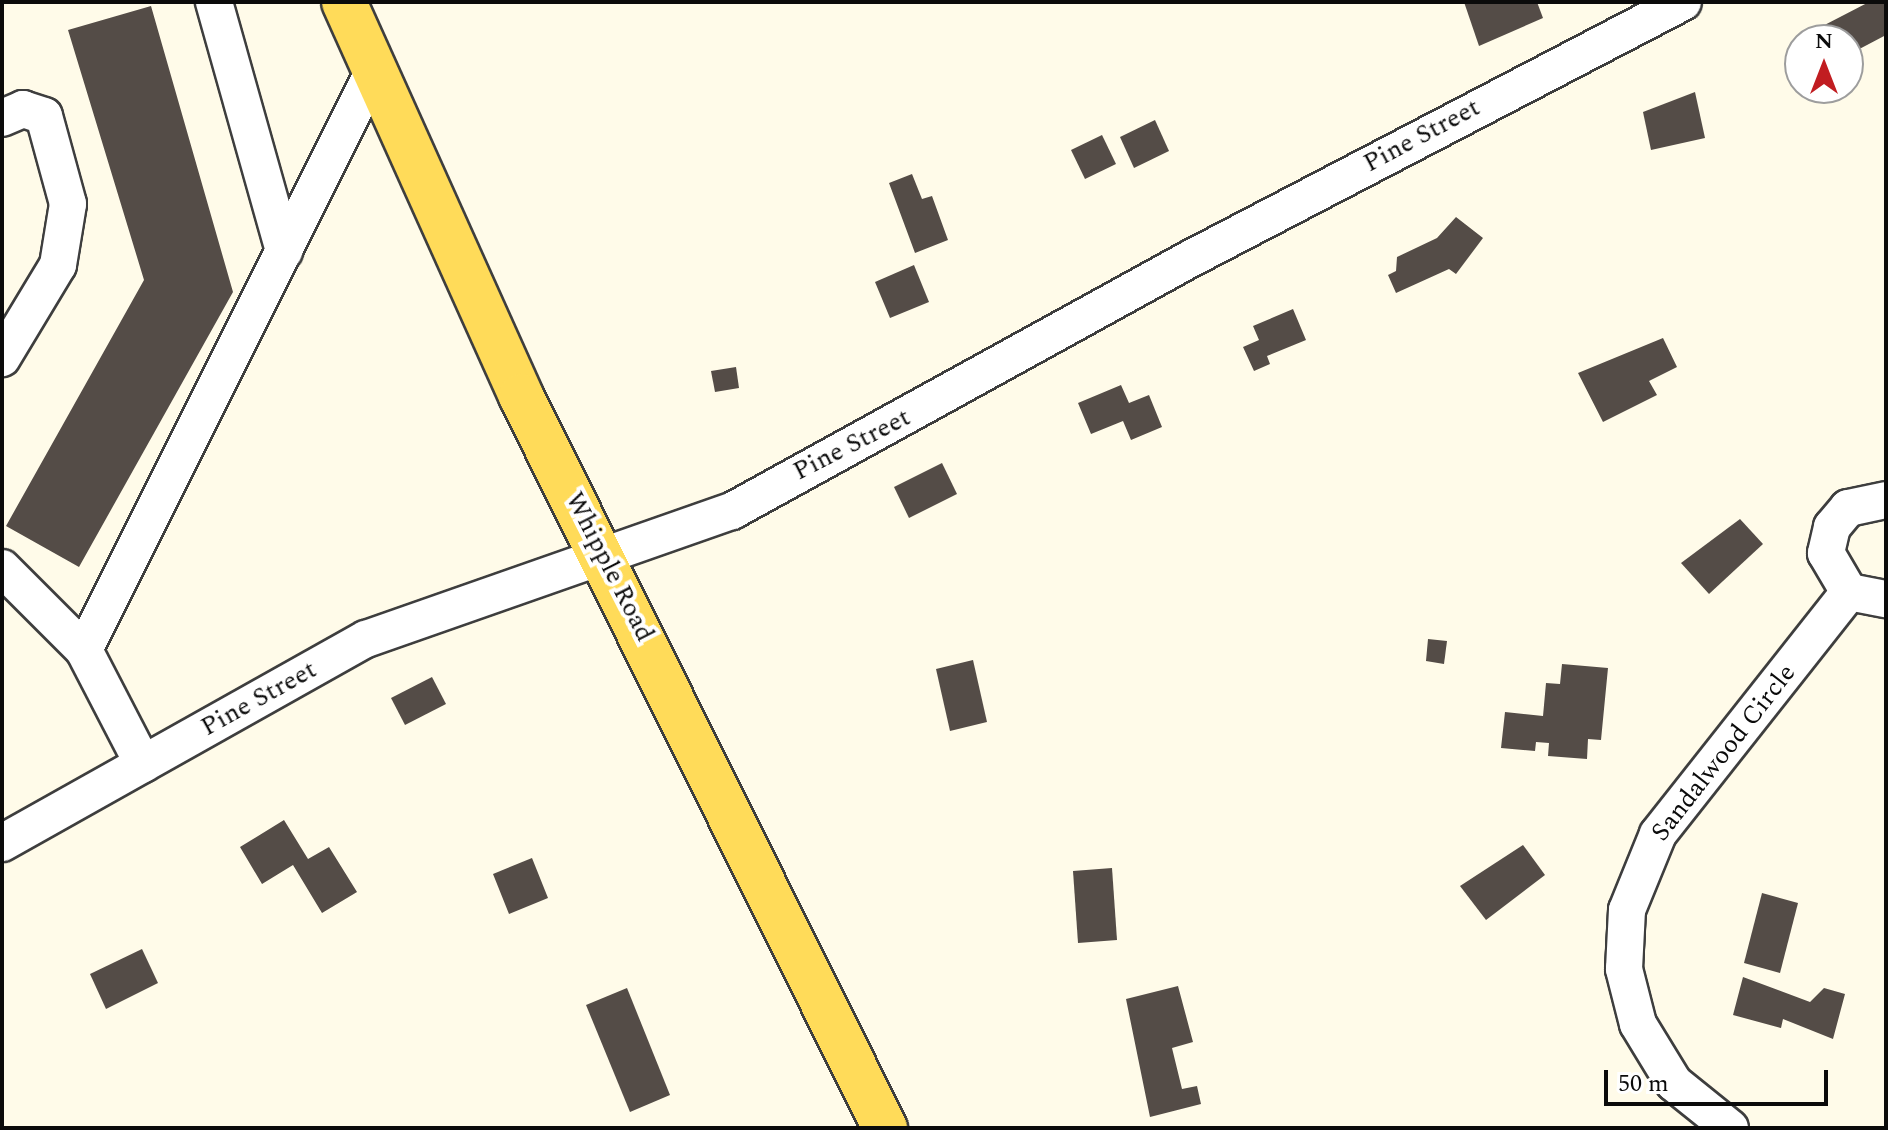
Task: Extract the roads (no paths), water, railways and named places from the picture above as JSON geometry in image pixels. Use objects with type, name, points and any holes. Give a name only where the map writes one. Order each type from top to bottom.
[{"type":"main road","name":"Whipple Road","points":[[344,2],[521,396],[607,560],[873,1124]]},
{"type":"street","points":[[214,2],[284,251]]},
{"type":"street","name":"Pine Street","points":[[2,843],[366,639],[607,560],[732,511],[1188,260],[1683,2]]},
{"type":"street","points":[[84,650],[374,70]]},
{"type":"street","points":[[2,118],[23,109],[44,116],[68,204],[58,265],[2,358]]},
{"type":"street","points":[[1886,500],[1857,503],[1832,527],[1829,567],[1849,592],[1886,599]]},
{"type":"street","points":[[2,568],[84,650],[143,764]]},
{"type":"street","name":"Sandalwood Circle","points":[[1730,1128],[1674,1083],[1638,1024],[1624,969],[1627,910],[1658,834],[1849,592]]}]
